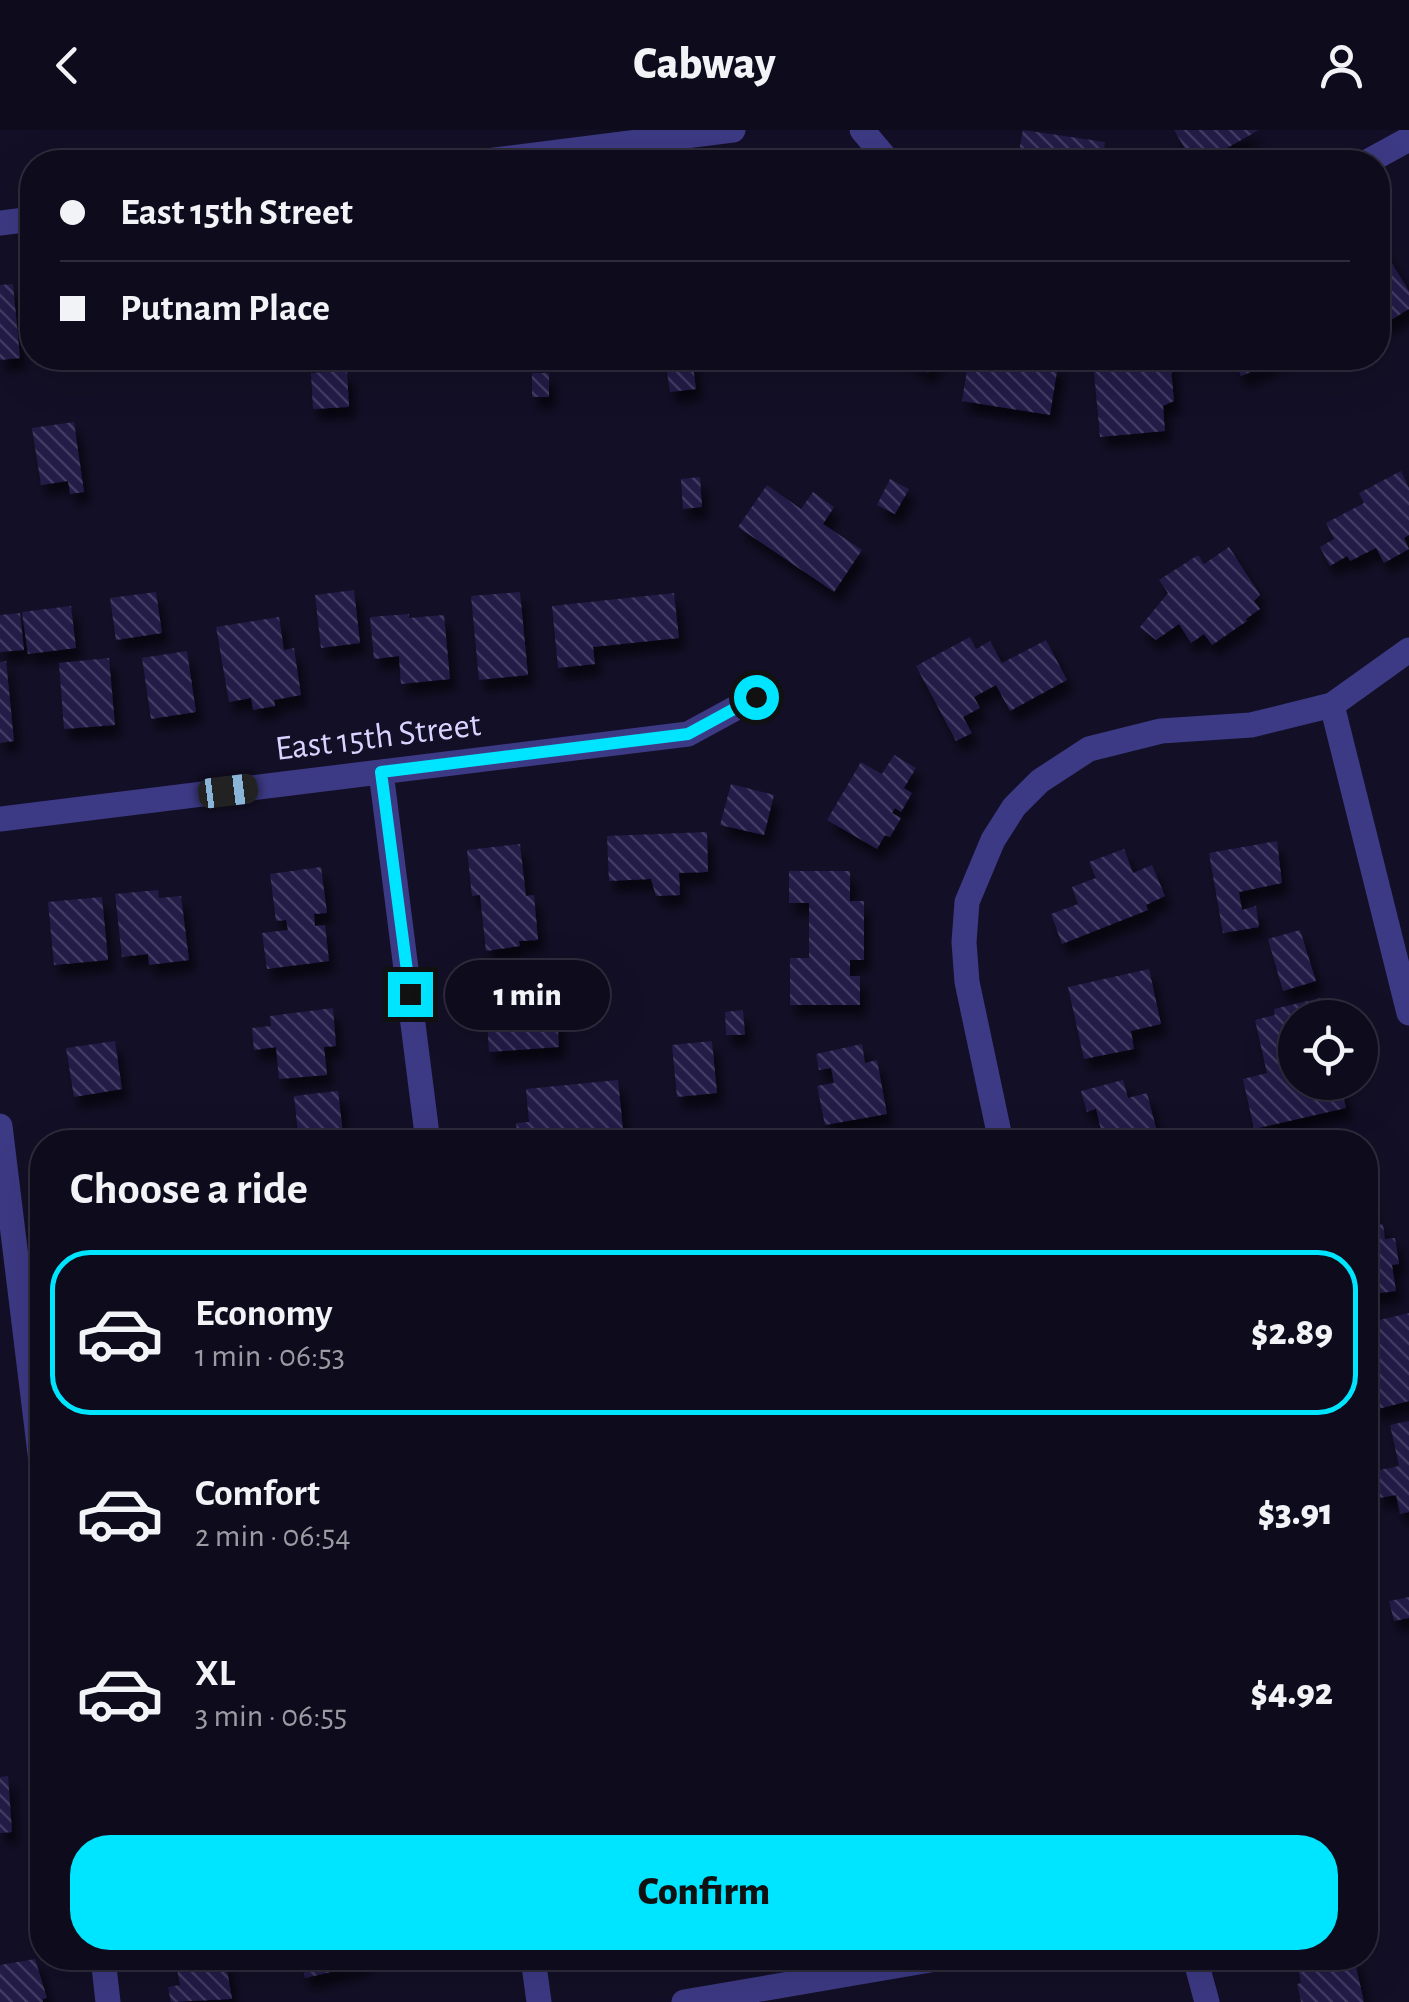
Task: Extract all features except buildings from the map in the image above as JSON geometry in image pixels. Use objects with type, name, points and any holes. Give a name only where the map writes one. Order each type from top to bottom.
[{"type":"street","points":[[574,150],[733,130]]},
{"type":"street","points":[[862,130],[880,150]]},
{"type":"street","points":[[998,1130],[970,999],[964,942],[967,902],[993,840],[1014,808],[1040,781],[1090,749],[1161,731],[1250,725],[1332,705],[1409,650]]},
{"type":"street","name":"East 15th Street","points":[[0,819],[688,734],[756,697]]},
{"type":"street","points":[[1332,705],[1409,1013]]},
{"type":"street","points":[[381,772],[426,1130]]},
{"type":"street","points":[[0,1126],[30,1372]]},
{"type":"street","points":[[104,1970],[108,2002]]},
{"type":"street","points":[[534,1970],[538,2002]]},
{"type":"street","points":[[684,2002],[872,1970]]},
{"type":"street","points":[[1198,1970],[1207,2002]]},
{"type":"route","points":[[410,994],[381,772],[688,734],[756,697]]}]
